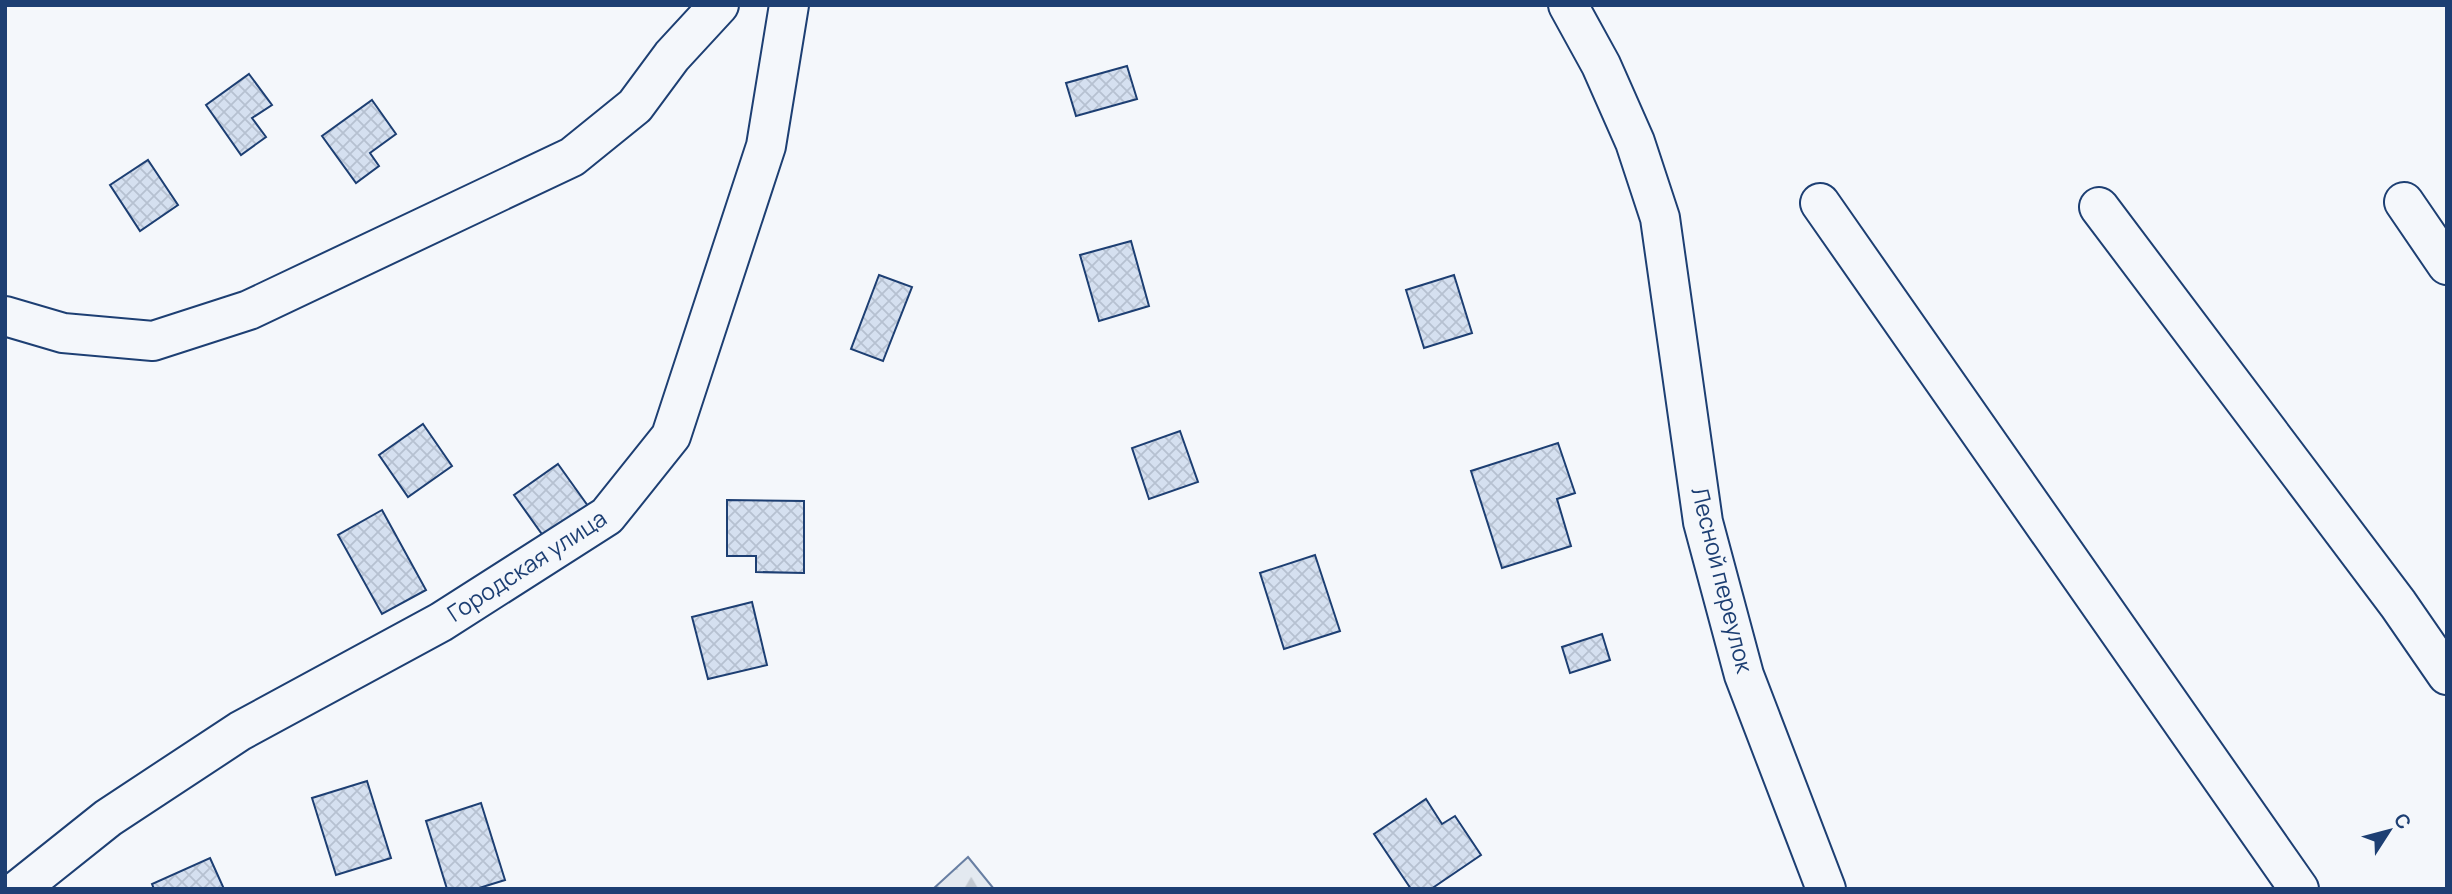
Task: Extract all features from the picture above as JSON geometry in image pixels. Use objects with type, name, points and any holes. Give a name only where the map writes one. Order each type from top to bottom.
[{"type":"street","points":[[5,316],[63,333],[153,341],[248,310],[572,156],[635,106],[672,56],[719,5]]},
{"type":"street","name":"Городская улица","points":[[19,889],[108,818],[240,731],[441,622],[607,516],[671,436],[766,146],[789,5]]},
{"type":"street","name":"Лесной переулок","points":[[1567,5],[1601,65],[1630,131],[1660,218],[1703,522],[1744,675],[1826,889]]},
{"type":"street","points":[[2404,202],[2447,265]]},
{"type":"street","points":[[1820,203],[2300,889]]},
{"type":"street","points":[[2099,207],[2398,604],[2447,675]]},
{"type":"green space","points":[[968,857],[994,889],[933,889]]},
{"type":"building","points":[[1127,66],[1137,99],[1076,116],[1066,83]]},
{"type":"building","points":[[249,74],[272,105],[252,118],[266,137],[241,155],[206,105]]},
{"type":"building","points":[[372,100],[396,134],[370,153],[379,166],[356,183],[322,136]]},
{"type":"building","points":[[148,160],[178,205],[140,231],[110,185]]},
{"type":"building","points":[[1131,241],[1149,306],[1099,321],[1080,255]]},
{"type":"building","points":[[879,275],[912,287],[883,361],[851,349]]},
{"type":"building","points":[[1454,275],[1472,333],[1424,348],[1406,290]]},
{"type":"building","points":[[423,424],[452,466],[408,497],[379,455]]},
{"type":"building","points":[[1180,431],[1198,482],[1149,499],[1132,448]]},
{"type":"building","points":[[1558,443],[1575,493],[1557,499],[1571,546],[1502,568],[1471,471]]},
{"type":"building","points":[[558,464],[588,506],[544,537],[514,495]]},
{"type":"building","points":[[727,500],[804,501],[804,573],[756,572],[756,556],[727,556]]},
{"type":"building","points":[[382,510],[426,590],[382,614],[338,535]]},
{"type":"building","points":[[1315,555],[1340,631],[1284,649],[1260,573]]},
{"type":"building","points":[[752,602],[767,665],[708,679],[692,617]]},
{"type":"building","points":[[1602,634],[1610,660],[1570,673],[1562,647]]},
{"type":"building","points":[[367,781],[391,858],[336,875],[312,798]]},
{"type":"building","points":[[1426,799],[1442,824],[1455,816],[1481,855],[1431,889],[1411,889],[1374,834]]},
{"type":"building","points":[[481,803],[505,880],[476,889],[447,889],[426,821]]},
{"type":"building","points":[[210,858],[224,889],[154,889],[152,884]]}]
